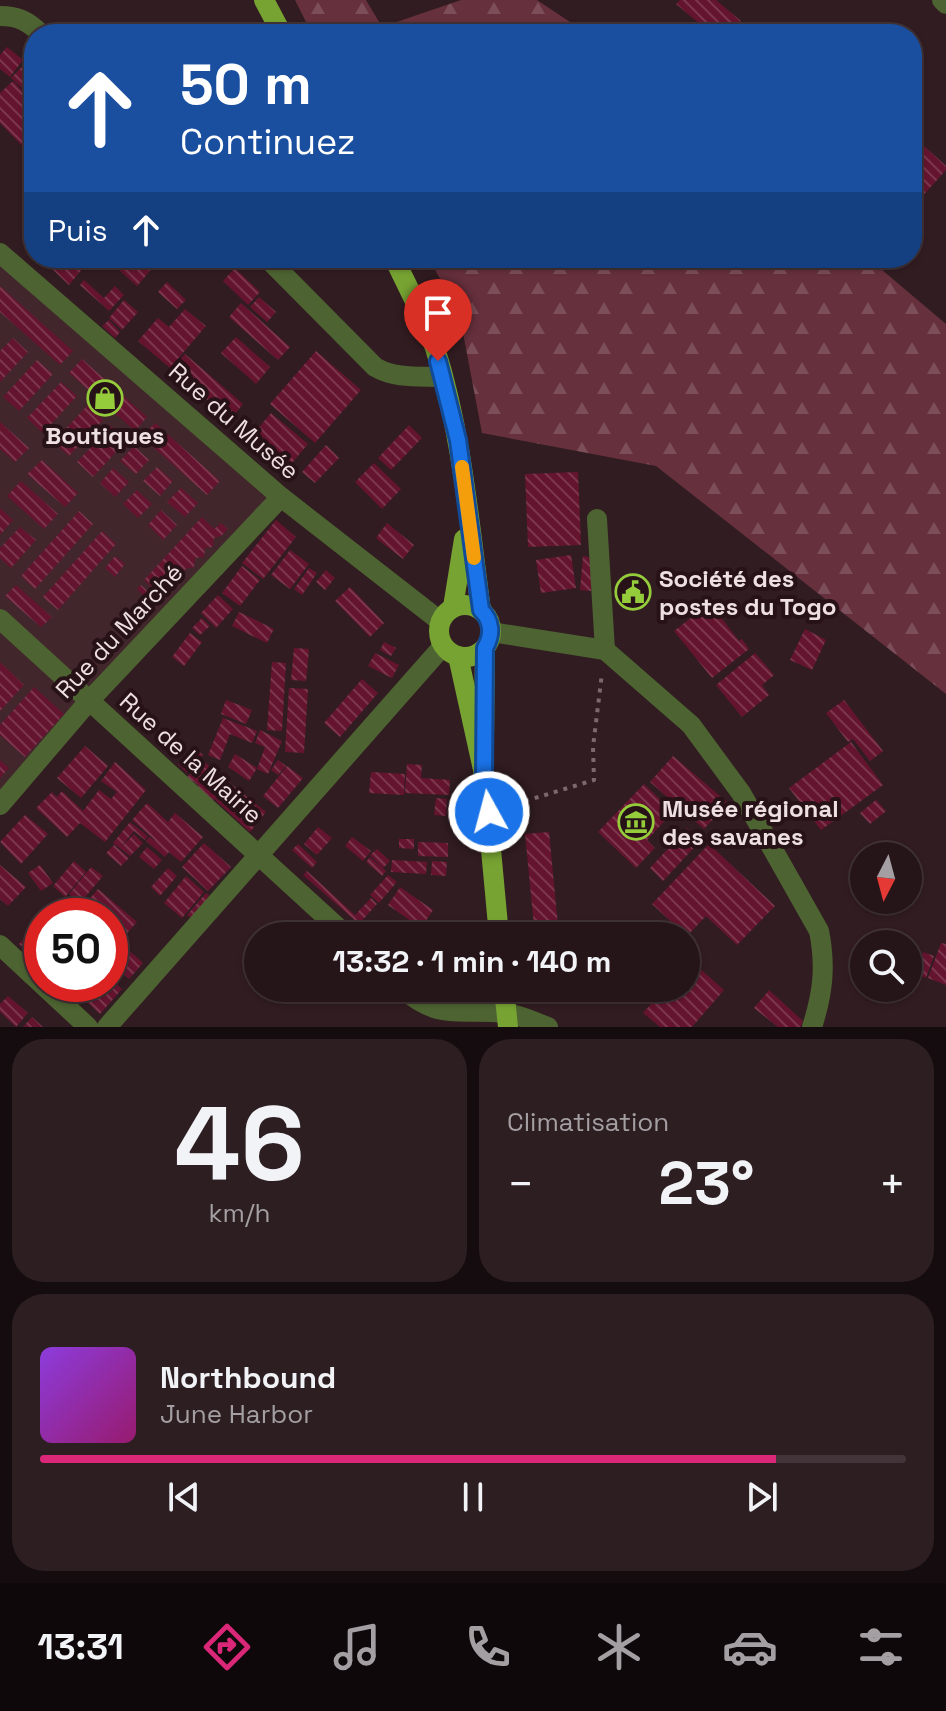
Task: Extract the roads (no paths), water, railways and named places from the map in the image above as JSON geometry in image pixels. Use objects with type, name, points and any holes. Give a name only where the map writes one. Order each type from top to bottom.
[{"type":"main road","points":[[264,0],[277,24]]},
{"type":"main road","points":[[399,268],[434,345],[458,440],[481,610],[488,620],[484,774]]},
{"type":"main road","points":[[468,516],[447,614],[439,634],[451,651],[484,774],[498,922]]},
{"type":"main road","points":[[447,614],[467,605],[481,610]]},
{"type":"main road","points":[[451,651],[473,656],[488,640]]},
{"type":"street","points":[[0,16],[15,16],[30,24]]},
{"type":"street","name":"Rue du Musée","points":[[0,253],[281,497],[447,614]]},
{"type":"street","points":[[277,268],[375,367],[385,373],[443,377]]},
{"type":"street","name":"Rue du Marché","points":[[0,805],[89,701],[281,497]]},
{"type":"street","points":[[597,519],[605,650]]},
{"type":"street","name":"Rue de la Mairie","points":[[0,619],[332,922]]},
{"type":"street","points":[[488,640],[605,650],[691,725],[741,793],[819,931],[824,953],[824,979],[812,1027]]},
{"type":"street","points":[[107,1027],[260,855],[451,651]]},
{"type":"street","points":[[0,945],[88,1027]]},
{"type":"street","points":[[420,1002],[442,1012],[548,1027]]},
{"type":"place","name":"Boutiques","points":[[105,398]]},
{"type":"place","name":"Société des postes du Togo","points":[[633,592]]},
{"type":"place","name":"Musée régional des savanes","points":[[636,822]]}]
